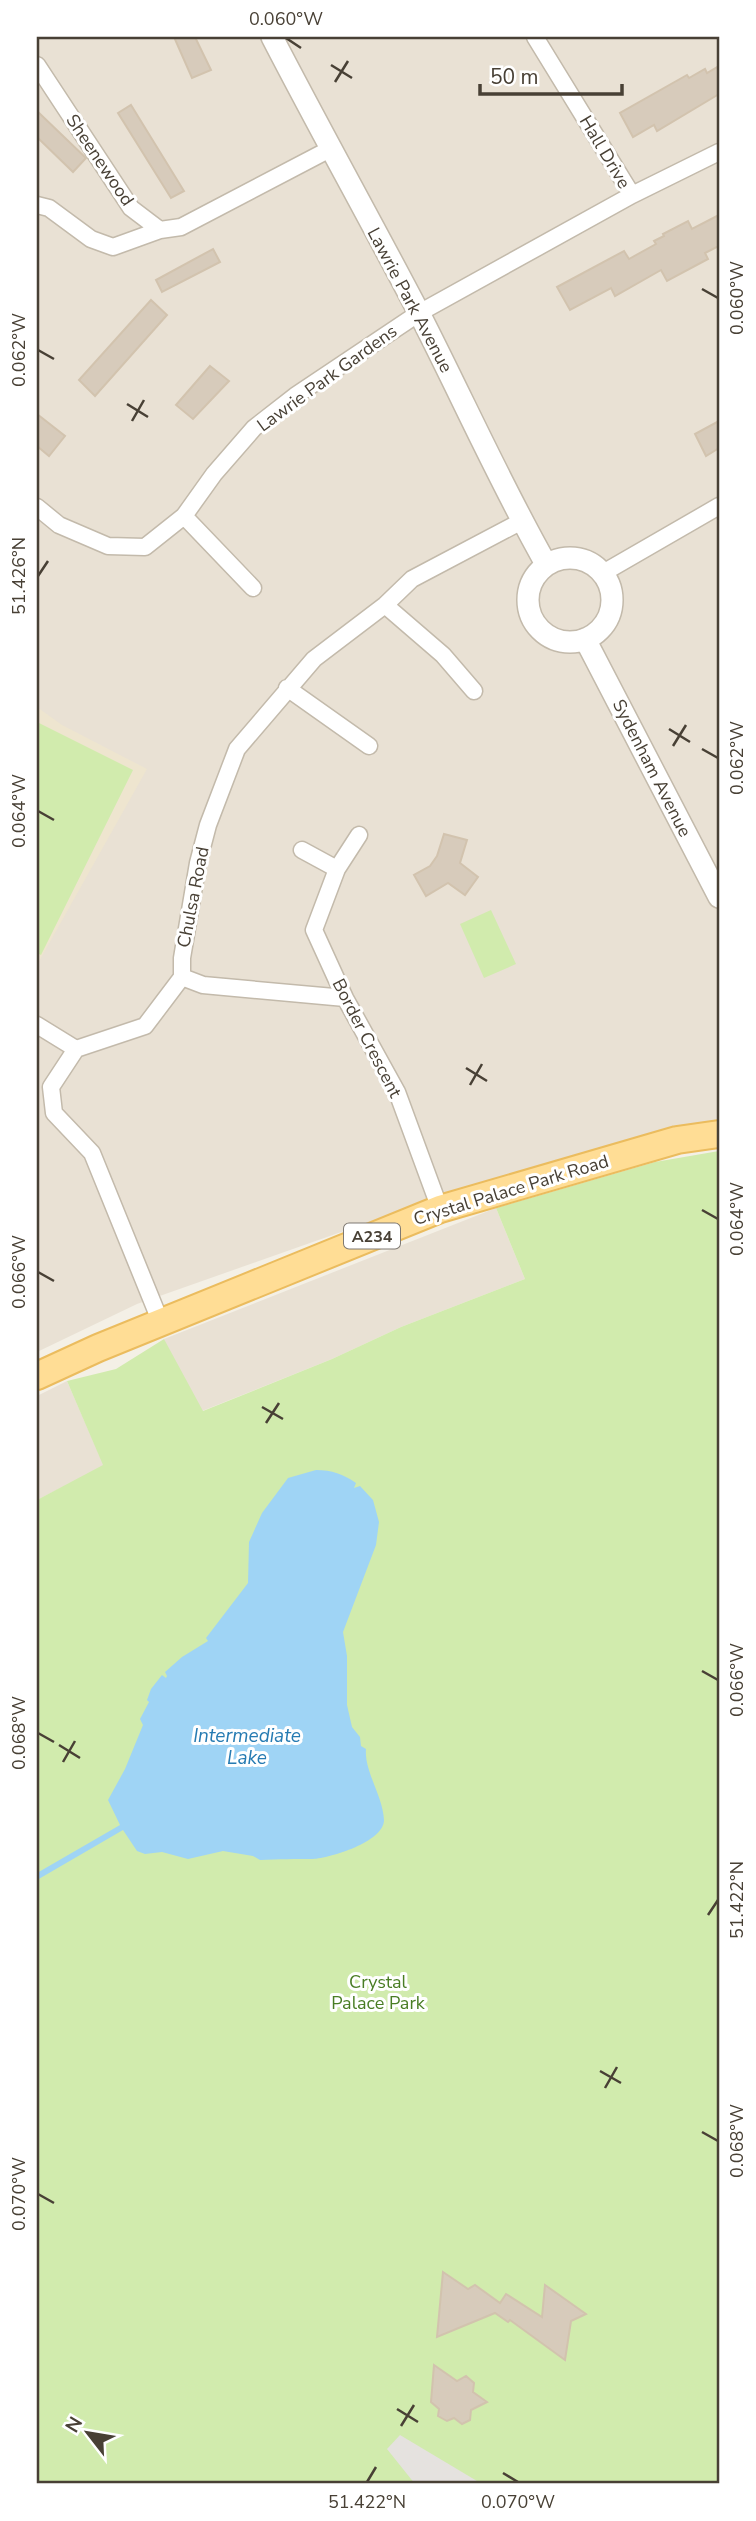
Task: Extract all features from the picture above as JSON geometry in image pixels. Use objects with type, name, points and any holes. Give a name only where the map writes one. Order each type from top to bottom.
[{"type":"main road","name":"Crystal Palace Park Road","points":[[37,1376],[440,1209],[677,1140],[719,1134]]},
{"type":"street","name":"Lawrie Park Avenue","points":[[272,37],[419,313],[546,564]]},
{"type":"street","name":"Hall Drive","points":[[535,37],[632,195]]},
{"type":"street","name":"Sheenewood","points":[[37,65],[131,208],[160,230]]},
{"type":"street","points":[[37,205],[49,208],[91,239],[113,247],[160,230],[181,227],[330,149]]},
{"type":"street","name":"Lawrie Park Gardens","points":[[37,507],[59,525],[108,546],[145,547],[184,516],[214,474],[254,428],[295,396],[419,313],[632,195],[719,152]]},
{"type":"street","points":[[603,573],[719,506]]},
{"type":"street","points":[[184,516],[253,588]]},
{"type":"street","name":"Chulsa Road","points":[[182,977],[184,945],[198,863],[208,825],[237,748],[314,659],[385,604],[412,579],[522,521]]},
{"type":"street","points":[[580,558],[590,562],[603,573],[612,593],[609,616],[595,634],[574,642],[552,638],[535,624],[530,614],[528,592],[531,581],[546,564],[557,559],[580,558]]},
{"type":"street","points":[[385,604],[443,655],[474,691]]},
{"type":"street","name":"Sydenham Avenue","points":[[585,639],[719,897]]},
{"type":"street","points":[[287,688],[369,746]]},
{"type":"street","name":"Border Crescent","points":[[359,835],[337,869],[314,930],[345,998],[397,1092],[440,1209]]},
{"type":"street","points":[[302,850],[337,869]]},
{"type":"street","points":[[161,1323],[92,1153],[54,1114],[51,1087],[76,1049],[145,1026],[182,977],[203,985],[345,998]]},
{"type":"street","points":[[37,1025],[76,1049]]},
{"type":"shaded area","points":[[37,37],[719,37],[719,1126],[429,1201],[137,1304],[37,1352]]},
{"type":"shaded area","points":[[37,707],[62,725],[147,769],[37,965]]},
{"type":"shaded area","points":[[496,1208],[525,1279],[401,1327],[332,1359],[202,1411],[165,1343],[164,1339]]},
{"type":"shaded area","points":[[67,1381],[104,1466],[37,1500],[37,1396]]},
{"type":"shaded area","points":[[400,2435],[482,2484],[415,2484],[387,2449]]},
{"type":"green space","points":[[37,722],[133,770],[41,955],[37,953]]},
{"type":"green space","points":[[491,910],[516,964],[484,978],[460,924]]},
{"type":"green space","name":"Crystal Palace Park","points":[[719,1151],[719,2484],[37,2484],[37,1500],[103,1465],[67,1381],[116,1369],[164,1339],[203,1411],[332,1359],[401,1327],[525,1279],[496,1208],[655,1162]]},
{"type":"water","name":"Intermediate Lake","points":[[316,1470],[337,1473],[356,1483],[354,1488],[360,1486],[373,1500],[379,1522],[376,1545],[343,1632],[347,1656],[347,1705],[352,1727],[360,1737],[361,1746],[366,1749],[368,1766],[383,1811],[382,1828],[366,1842],[331,1856],[260,1860],[253,1856],[223,1851],[188,1859],[162,1852],[145,1854],[137,1851],[123,1830],[37,1880],[37,1873],[120,1825],[108,1800],[125,1769],[143,1725],[140,1719],[149,1702],[147,1700],[151,1689],[162,1675],[166,1678],[165,1672],[182,1657],[208,1641],[206,1638],[248,1583],[249,1542],[262,1513],[288,1478]]},
{"type":"building","points":[[174,37],[195,37],[211,70],[192,78]]},
{"type":"building","points":[[719,66],[719,94],[657,131],[654,125],[633,137],[620,113],[687,75],[689,78],[705,69],[707,73]]},
{"type":"building","points":[[131,105],[184,191],[171,198],[118,113]]},
{"type":"building","points":[[37,111],[86,158],[73,172],[37,137]]},
{"type":"building","points":[[719,215],[719,246],[705,253],[708,259],[667,281],[661,270],[615,296],[611,288],[570,310],[557,287],[624,251],[629,259],[656,244],[654,241],[664,236],[663,234],[688,221],[692,229]]},
{"type":"building","points":[[213,249],[220,262],[162,292],[156,280]]},
{"type":"building","points":[[151,300],[167,315],[95,396],[79,380]]},
{"type":"building","points":[[210,366],[229,381],[193,419],[176,405]]},
{"type":"building","points":[[37,414],[65,436],[49,456],[37,446]]},
{"type":"building","points":[[719,421],[719,448],[706,456],[695,434]]},
{"type":"building","points":[[444,834],[467,840],[460,863],[478,877],[465,895],[448,883],[426,896],[414,875],[430,866],[437,856]]},
{"type":"building","points":[[443,2272],[468,2289],[475,2285],[500,2303],[506,2294],[542,2317],[545,2285],[586,2314],[571,2321],[565,2360],[510,2320],[508,2322],[495,2313],[437,2337]]},
{"type":"building","points":[[434,2365],[457,2381],[466,2376],[474,2383],[473,2392],[487,2402],[471,2410],[470,2420],[462,2424],[454,2418],[447,2421],[438,2416],[439,2409],[431,2402]]}]
